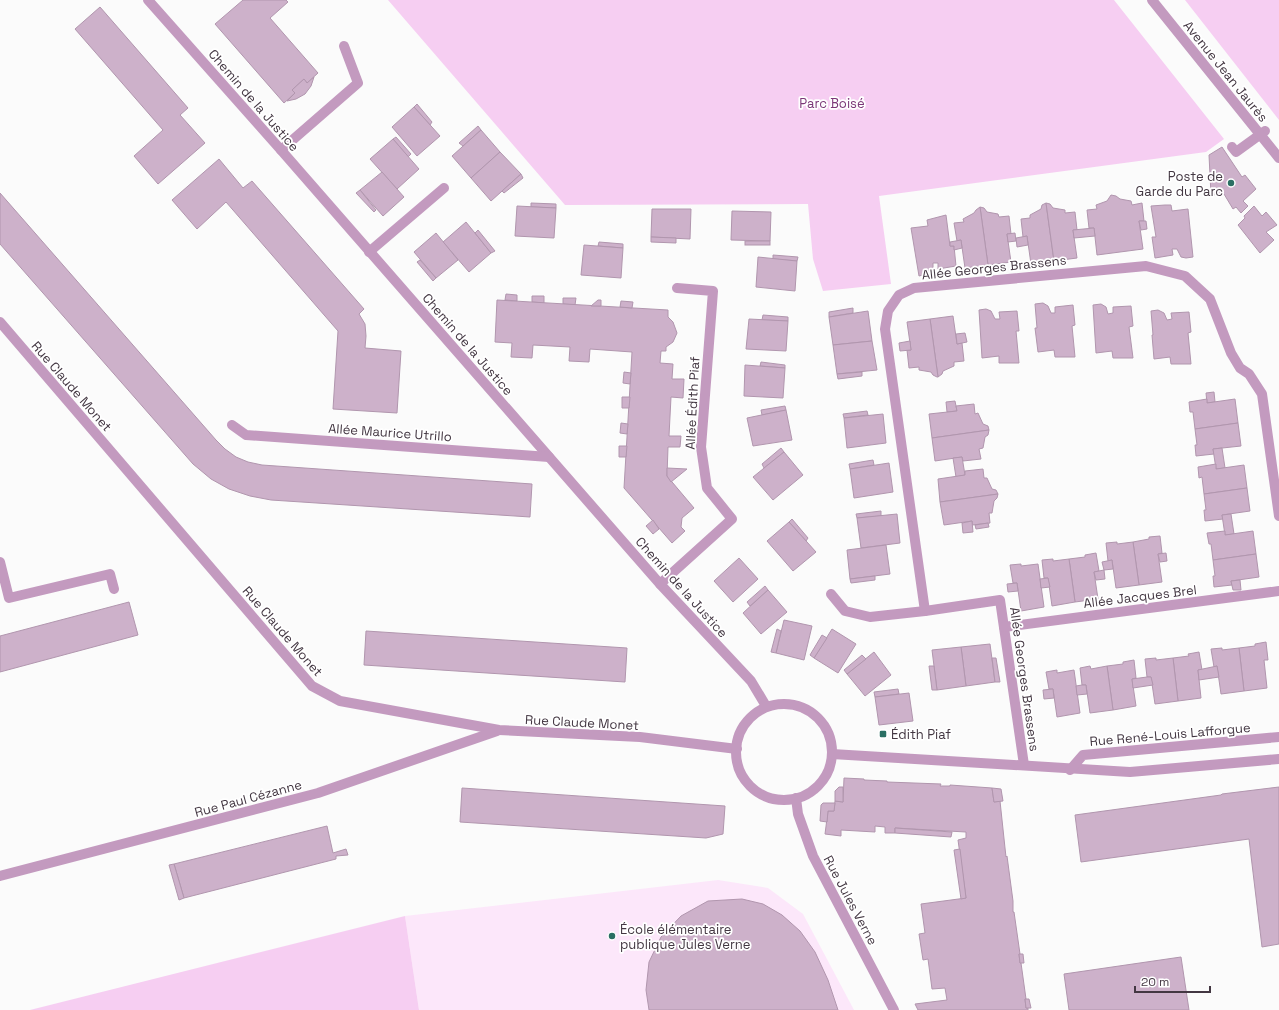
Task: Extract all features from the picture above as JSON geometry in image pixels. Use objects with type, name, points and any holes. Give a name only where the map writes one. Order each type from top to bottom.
[{"type":"street","name":"Chemin de la Justice","points":[[148,0],[660,584],[751,681],[766,706]]},
{"type":"street","name":"Avenue Jean Jaurès","points":[[1152,0],[1263,133],[1279,158]]},
{"type":"street","points":[[281,150],[358,83],[344,46]]},
{"type":"street","points":[[1232,147],[1236,152],[1263,133]]},
{"type":"street","points":[[369,252],[444,188]]},
{"type":"street","name":"Allée Georges Brassens","points":[[925,611],[885,329],[888,310],[899,295],[914,288],[1146,266],[1185,276],[1210,299],[1231,353],[1240,368],[1249,374],[1262,394],[1279,516]]},
{"type":"street","name":"Allée Édith Piaf","points":[[660,584],[732,519],[707,488],[701,447],[713,291],[677,288]]},
{"type":"street","name":"Rue Claude Monet","points":[[0,322],[312,686],[340,701],[499,730],[640,738],[737,749]]},
{"type":"street","name":"Allée Maurice Utrillo","points":[[232,425],[246,435],[549,456]]},
{"type":"street","points":[[0,562],[9,598],[110,574],[114,589]]},
{"type":"street","name":"Allée Jacques Brel","points":[[1004,627],[1279,591]]},
{"type":"street","name":"Allée Georges Brassens","points":[[831,594],[846,611],[870,616],[925,611],[1000,600],[1024,765]]},
{"type":"street","points":[[789,703],[803,707],[815,715],[824,726],[830,739],[832,754],[828,771],[818,786],[808,794],[782,800],[767,797],[754,790],[744,779],[738,766],[737,739],[742,727],[750,717],[766,706],[789,703]]},
{"type":"street","name":"Rue Paul Cézanne","points":[[0,876],[318,793],[499,730]]},
{"type":"street","name":"Rue René-Louis Lafforgue","points":[[1070,770],[1083,756],[1279,737]]},
{"type":"street","points":[[832,754],[1024,765],[1070,770],[1130,772],[1279,759]]},
{"type":"street","name":"Rue Jules Verne","points":[[796,798],[798,814],[813,856],[894,1010]]},
{"type":"shaded area","name":"École élémentaire publique Jules Verne","points":[[718,880],[768,888],[803,914],[854,1010],[419,1010],[405,916]]},
{"type":"green space","name":"Parc Boisé","points":[[388,0],[1114,0],[1224,139],[1206,152],[879,196],[891,284],[823,291],[813,259],[808,204],[565,205]]},
{"type":"green space","points":[[1185,0],[1279,0],[1279,120]]},
{"type":"green space","points":[[405,916],[419,1010],[30,1010]]},
{"type":"building","points":[[243,0],[286,0],[288,2],[270,18],[318,73],[307,83],[304,79],[292,90],[295,93],[284,103],[215,24]]},
{"type":"building","points":[[100,7],[188,108],[180,115],[205,143],[158,184],[134,156],[163,130],[75,29]]},
{"type":"building","points":[[314,77],[311,86],[305,94],[296,99],[287,101],[295,93],[292,90],[304,79],[307,83]]},
{"type":"building","points":[[417,104],[432,122],[430,125],[414,107]]},
{"type":"building","points":[[414,107],[440,136],[417,156],[392,127]]},
{"type":"building","points":[[478,126],[481,130],[463,146],[459,143]]},
{"type":"building","points":[[481,130],[500,152],[471,178],[452,156]]},
{"type":"building","points":[[396,137],[411,154],[408,157],[393,139]]},
{"type":"building","points":[[393,139],[419,169],[397,189],[370,159]]},
{"type":"building","name":"Poste de Garde du Parc","points":[[1222,147],[1242,177],[1245,175],[1256,189],[1243,201],[1248,206],[1241,213],[1236,207],[1233,209],[1224,194],[1211,195],[1209,155]]},
{"type":"building","points":[[500,152],[521,174],[491,201],[471,178]]},
{"type":"building","points":[[219,159],[243,188],[252,181],[364,309],[359,314],[365,324],[365,348],[401,351],[397,413],[333,409],[338,331],[226,202],[197,229],[172,200]]},
{"type":"building","points":[[382,172],[404,197],[383,216],[360,190]]},
{"type":"building","points":[[521,174],[523,178],[504,193],[502,191]]},
{"type":"building","points":[[360,190],[376,210],[374,212],[356,193]]},
{"type":"building","points":[[0,193],[216,440],[236,457],[248,462],[262,465],[532,484],[530,517],[271,500],[250,496],[229,489],[211,479],[193,464],[0,244]]},
{"type":"building","points":[[1111,195],[1120,199],[1131,201],[1132,205],[1142,203],[1144,221],[1139,221],[1143,249],[1097,255],[1094,228],[1089,228],[1087,210],[1097,209],[1096,205],[1107,201]]},
{"type":"building","points":[[531,203],[556,204],[556,208],[531,207]]},
{"type":"building","points":[[1046,203],[1054,261],[1031,264],[1027,236],[1023,237],[1021,219],[1030,218],[1030,215],[1041,209],[1042,205]]},
{"type":"building","points":[[1046,203],[1050,204],[1053,208],[1065,210],[1065,213],[1075,212],[1077,230],[1073,230],[1077,258],[1054,261]]},
{"type":"building","points":[[1171,205],[1172,211],[1188,209],[1193,257],[1181,257],[1177,249],[1172,249],[1173,255],[1155,258],[1152,237],[1156,237],[1151,206]]},
{"type":"building","points":[[517,206],[556,208],[554,238],[515,236]]},
{"type":"building","points":[[1254,206],[1262,216],[1266,212],[1277,225],[1266,232],[1274,240],[1260,253],[1238,225],[1245,218],[1244,216]]},
{"type":"building","points":[[980,207],[984,208],[987,212],[998,214],[999,217],[1009,216],[1011,234],[1007,234],[1011,262],[988,265]]},
{"type":"building","points":[[980,207],[988,265],[965,268],[961,240],[957,241],[954,223],[964,222],[963,219],[974,213]]},
{"type":"building","points":[[652,209],[691,209],[690,239],[651,237]]},
{"type":"building","points":[[732,211],[771,212],[770,241],[731,240]]},
{"type":"building","points":[[946,215],[950,246],[954,246],[956,266],[938,269],[938,263],[933,263],[933,269],[930,273],[919,276],[911,228],[928,226],[927,220]]},
{"type":"building","points":[[1139,221],[1146,221],[1147,229],[1141,230]]},
{"type":"building","points":[[466,222],[491,253],[469,272],[443,242]]},
{"type":"building","points":[[1094,228],[1095,236],[1074,238],[1073,230]]},
{"type":"building","points":[[478,230],[495,251],[491,253],[475,233]]},
{"type":"building","points":[[436,233],[458,260],[436,278],[414,252]]},
{"type":"building","points":[[1015,233],[1016,241],[1008,242],[1007,234]]},
{"type":"building","points":[[1027,236],[1028,245],[1017,247],[1016,238]]},
{"type":"building","points":[[651,237],[676,238],[676,243],[651,242]]},
{"type":"building","points":[[961,240],[962,248],[954,250],[954,246],[950,246],[950,242]]},
{"type":"building","points":[[745,241],[770,241],[770,245],[745,245]]},
{"type":"building","points":[[599,242],[623,244],[623,248],[598,246]]},
{"type":"building","points":[[584,245],[623,248],[621,278],[581,275]]},
{"type":"building","points":[[773,255],[798,257],[797,261],[773,259]]},
{"type":"building","points":[[758,257],[797,261],[795,291],[756,287]]},
{"type":"building","points":[[420,260],[436,278],[433,281],[417,262]]},
{"type":"building","points":[[506,294],[517,295],[517,301],[505,300]]},
{"type":"building","points":[[532,296],[544,296],[544,303],[532,302]]},
{"type":"building","points":[[563,298],[576,298],[575,305],[563,304]]},
{"type":"building","points":[[497,300],[668,310],[668,317],[673,322],[677,333],[673,342],[666,347],[666,351],[661,351],[660,363],[673,364],[672,379],[684,379],[683,398],[671,397],[669,436],[681,436],[680,447],[668,447],[667,476],[694,508],[682,518],[681,527],[685,531],[672,543],[624,488],[632,352],[590,349],[589,362],[569,361],[570,347],[533,345],[532,358],[511,357],[512,343],[495,342]]},
{"type":"building","points":[[598,300],[601,300],[601,306],[591,306]]},
{"type":"building","points":[[621,301],[633,302],[632,308],[620,307]]},
{"type":"building","points":[[1043,303],[1048,306],[1051,313],[1055,313],[1055,307],[1073,305],[1075,325],[1072,326],[1075,357],[1055,357],[1054,350],[1038,352],[1035,328],[1037,328],[1035,304]]},
{"type":"building","points":[[1101,304],[1106,307],[1108,314],[1113,313],[1113,307],[1131,306],[1133,326],[1129,327],[1133,358],[1113,358],[1112,351],[1096,353],[1093,305]]},
{"type":"building","points":[[853,308],[853,313],[829,317],[829,312]]},
{"type":"building","points":[[986,309],[991,311],[995,319],[1000,319],[999,312],[1017,311],[1019,331],[1016,331],[1019,363],[999,363],[999,356],[982,358],[979,310]]},
{"type":"building","points":[[1158,310],[1164,313],[1167,320],[1172,319],[1171,313],[1189,312],[1191,332],[1188,333],[1191,364],[1171,364],[1170,357],[1154,359],[1151,311]]},
{"type":"building","points":[[868,311],[872,341],[833,345],[829,317]]},
{"type":"building","points":[[763,315],[788,317],[788,321],[762,320]]},
{"type":"building","points":[[953,316],[957,344],[962,343],[964,361],[954,362],[954,366],[943,371],[938,377],[930,319]]},
{"type":"building","points":[[749,319],[788,321],[786,351],[746,349]]},
{"type":"building","points":[[930,319],[938,377],[933,375],[931,372],[919,370],[919,367],[909,368],[907,350],[911,350],[907,322]]},
{"type":"building","points":[[965,333],[967,342],[957,344],[956,334]]},
{"type":"building","points":[[872,341],[877,370],[837,374],[833,345]]},
{"type":"building","points":[[910,341],[911,350],[900,351],[899,343]]},
{"type":"building","points":[[761,362],[785,365],[785,368],[760,366]]},
{"type":"building","points":[[745,365],[785,368],[783,398],[744,396]]},
{"type":"building","points":[[624,372],[631,373],[630,384],[623,383]]},
{"type":"building","points":[[862,372],[862,376],[838,379],[837,374]]},
{"type":"building","points":[[1214,392],[1215,402],[1207,403],[1206,393]]},
{"type":"building","points":[[622,397],[630,397],[629,408],[622,408]]},
{"type":"building","points":[[1207,399],[1207,403],[1235,399],[1238,423],[1195,429],[1193,412],[1190,412],[1189,402]]},
{"type":"building","points":[[955,401],[957,411],[947,412],[946,402]]},
{"type":"building","points":[[974,404],[975,414],[978,413],[983,424],[988,426],[989,430],[932,438],[929,414],[957,411],[956,406]]},
{"type":"building","points":[[785,406],[786,410],[762,415],[761,410]]},
{"type":"building","points":[[786,410],[792,440],[753,446],[747,418]]},
{"type":"building","points":[[867,411],[868,415],[844,418],[843,414]]},
{"type":"building","points":[[883,414],[886,443],[847,448],[844,418]]},
{"type":"building","points":[[621,423],[628,424],[627,434],[620,433]]},
{"type":"building","points":[[1238,423],[1241,446],[1213,449],[1214,454],[1196,456],[1195,445],[1197,445],[1195,429]]},
{"type":"building","points":[[989,430],[988,435],[985,437],[983,448],[979,449],[981,459],[963,461],[962,457],[935,461],[932,438]]},
{"type":"building","points":[[619,446],[627,446],[626,457],[619,457]]},
{"type":"building","points":[[781,448],[784,452],[764,468],[762,464]]},
{"type":"building","points":[[1222,448],[1225,468],[1216,469],[1213,449]]},
{"type":"building","points":[[784,452],[803,475],[773,500],[753,477]]},
{"type":"building","points":[[962,457],[965,475],[956,477],[953,458]]},
{"type":"building","points":[[873,460],[874,465],[850,469],[849,464]]},
{"type":"building","points":[[889,463],[893,492],[854,498],[850,469]]},
{"type":"building","points":[[1216,464],[1216,469],[1244,465],[1247,488],[1204,494],[1202,477],[1199,478],[1198,467]]},
{"type":"building","points":[[667,468],[687,469],[671,482],[667,476]]},
{"type":"building","points":[[983,469],[984,478],[987,478],[992,489],[996,490],[998,494],[940,502],[938,479],[965,475],[965,471]]},
{"type":"building","points":[[1247,488],[1250,511],[1222,515],[1223,519],[1205,521],[1204,510],[1206,510],[1204,494]]},
{"type":"building","points":[[998,494],[994,501],[992,513],[989,513],[990,523],[972,525],[972,521],[944,525],[940,502]]},
{"type":"building","points":[[881,511],[881,516],[857,518],[856,514]]},
{"type":"building","points":[[897,514],[900,543],[861,548],[857,518]]},
{"type":"building","points":[[1231,514],[1234,534],[1225,535],[1222,515]]},
{"type":"building","points":[[792,519],[808,538],[806,541],[789,522]]},
{"type":"building","points":[[653,520],[659,529],[653,534],[646,526]]},
{"type":"building","points":[[972,521],[973,532],[963,533],[962,523]]},
{"type":"building","points":[[789,522],[816,552],[793,571],[767,541]]},
{"type":"building","points":[[988,523],[989,527],[976,529],[975,525]]},
{"type":"building","points":[[1225,531],[1225,535],[1253,531],[1256,554],[1213,560],[1211,544],[1209,544],[1207,533]]},
{"type":"building","points":[[1160,536],[1162,553],[1158,554],[1162,582],[1139,585],[1133,542],[1149,539],[1149,537]]},
{"type":"building","points":[[1117,542],[1117,544],[1133,542],[1139,585],[1116,588],[1112,560],[1108,561],[1106,543]]},
{"type":"building","points":[[886,545],[890,574],[850,579],[847,550]]},
{"type":"building","points":[[1096,553],[1099,571],[1094,572],[1098,599],[1075,602],[1069,559],[1085,557],[1085,555]]},
{"type":"building","points":[[1166,553],[1167,561],[1160,562],[1158,554]]},
{"type":"building","points":[[1256,554],[1259,577],[1231,581],[1232,585],[1214,587],[1213,576],[1215,576],[1213,560]]},
{"type":"building","points":[[739,558],[758,579],[733,602],[714,581]]},
{"type":"building","points":[[1053,559],[1053,561],[1069,559],[1075,602],[1052,606],[1048,578],[1044,578],[1042,560]]},
{"type":"building","points":[[1112,560],[1113,569],[1104,570],[1102,562]]},
{"type":"building","points":[[1021,564],[1021,566],[1038,564],[1044,607],[1021,611],[1017,583],[1013,583],[1010,565]]},
{"type":"building","points":[[1104,570],[1105,579],[1096,580],[1094,572]]},
{"type":"building","points":[[875,576],[875,580],[851,583],[850,579]]},
{"type":"building","points":[[1048,578],[1050,587],[1041,588],[1040,579]]},
{"type":"building","points":[[1240,580],[1241,590],[1233,590],[1231,581]]},
{"type":"building","points":[[1017,583],[1018,591],[1008,592],[1007,584]]},
{"type":"building","points":[[765,586],[768,590],[750,606],[747,602]]},
{"type":"building","points":[[768,590],[787,612],[761,634],[743,613]]},
{"type":"building","points":[[129,602],[138,635],[0,672],[0,636]]},
{"type":"building","points":[[784,620],[812,626],[804,660],[776,653]]},
{"type":"building","points":[[777,629],[781,631],[776,653],[771,652]]},
{"type":"building","points":[[832,629],[856,644],[838,673],[814,658]]},
{"type":"building","points":[[366,631],[627,648],[625,682],[364,665]]},
{"type":"building","points":[[822,635],[827,638],[814,658],[810,655]]},
{"type":"building","points":[[1266,642],[1268,660],[1264,660],[1267,688],[1244,691],[1239,648],[1255,646],[1255,644]]},
{"type":"building","points":[[990,644],[995,682],[966,686],[961,647]]},
{"type":"building","points":[[961,647],[966,686],[937,690],[932,650]]},
{"type":"building","points":[[1222,648],[1222,650],[1239,648],[1244,691],[1221,694],[1217,666],[1214,667],[1211,649]]},
{"type":"building","points":[[874,652],[891,675],[865,696],[847,674]]},
{"type":"building","points":[[1199,652],[1202,670],[1198,670],[1201,698],[1178,701],[1173,658],[1189,656],[1188,654]]},
{"type":"building","points":[[862,655],[866,659],[847,674],[844,670]]},
{"type":"building","points":[[992,658],[996,658],[1000,682],[995,682]]},
{"type":"building","points":[[1156,658],[1156,660],[1173,658],[1178,701],[1155,704],[1151,677],[1147,677],[1145,659]]},
{"type":"building","points":[[1134,660],[1136,678],[1132,679],[1136,706],[1113,710],[1107,666],[1123,664],[1123,662]]},
{"type":"building","points":[[929,666],[934,666],[937,690],[932,690]]},
{"type":"building","points":[[1090,666],[1091,669],[1107,666],[1113,710],[1090,713],[1086,685],[1082,685],[1080,668]]},
{"type":"building","points":[[1217,666],[1219,677],[1199,680],[1198,670]]},
{"type":"building","points":[[1057,670],[1057,673],[1074,670],[1080,713],[1057,717],[1053,689],[1049,689],[1046,672]]},
{"type":"building","points":[[1151,677],[1153,685],[1133,688],[1132,679]]},
{"type":"building","points":[[1086,685],[1087,694],[1077,695],[1076,686]]},
{"type":"building","points":[[898,689],[899,694],[875,697],[874,692]]},
{"type":"building","points":[[1053,689],[1054,698],[1044,699],[1043,690]]},
{"type":"building","points":[[909,693],[913,721],[879,725],[875,697]]},
{"type":"building","points":[[844,778],[887,782],[941,784],[940,786],[950,785],[992,788],[994,802],[1000,801],[1006,857],[1007,856],[1013,901],[1013,912],[1020,954],[1026,1008],[1028,1008],[1028,1010],[918,1010],[915,1004],[947,1000],[945,988],[932,989],[928,959],[923,960],[919,934],[925,933],[921,904],[966,898],[958,840],[966,838],[966,832],[895,828],[895,833],[885,833],[885,827],[875,826],[875,832],[841,830],[841,836],[825,834],[828,811],[834,811],[835,801],[843,802]]},
{"type":"building","points":[[839,787],[843,787],[843,802],[835,801],[835,791]]},
{"type":"building","points":[[1279,787],[1279,944],[1262,947],[1249,839],[1081,862],[1075,815]]},
{"type":"building","points":[[462,788],[725,806],[723,834],[706,838],[460,822]]},
{"type":"building","points":[[992,788],[1001,789],[1003,801],[994,802]]},
{"type":"building","points":[[823,803],[835,803],[834,811],[828,811],[827,822],[820,821],[821,805]]},
{"type":"building","points":[[327,826],[333,853],[346,849],[348,855],[336,856],[336,859],[184,898],[174,864]]},
{"type":"building","points":[[895,828],[952,832],[951,837],[895,833]]},
{"type":"building","points":[[960,849],[966,898],[961,899],[954,850]]},
{"type":"building","points":[[174,864],[184,898],[179,900],[169,865]]},
{"type":"building","points":[[742,899],[763,904],[782,915],[800,931],[815,952],[828,980],[838,1010],[649,1010],[646,990],[649,962],[661,937],[681,916],[708,901]]},
{"type":"building","points":[[1019,954],[1023,954],[1024,963],[1020,963]]},
{"type":"building","points":[[1181,957],[1189,1010],[1069,1010],[1064,974]]},
{"type":"building","points":[[1025,999],[1029,999],[1031,1008],[1026,1008]]},
{"type":"place","name":"Poste de Garde du Parc","points":[[1231,183]]},
{"type":"place","name":"Édith Piaf","points":[[883,734]]},
{"type":"place","name":"École élémentaire publique Jules Verne","points":[[612,936]]}]
